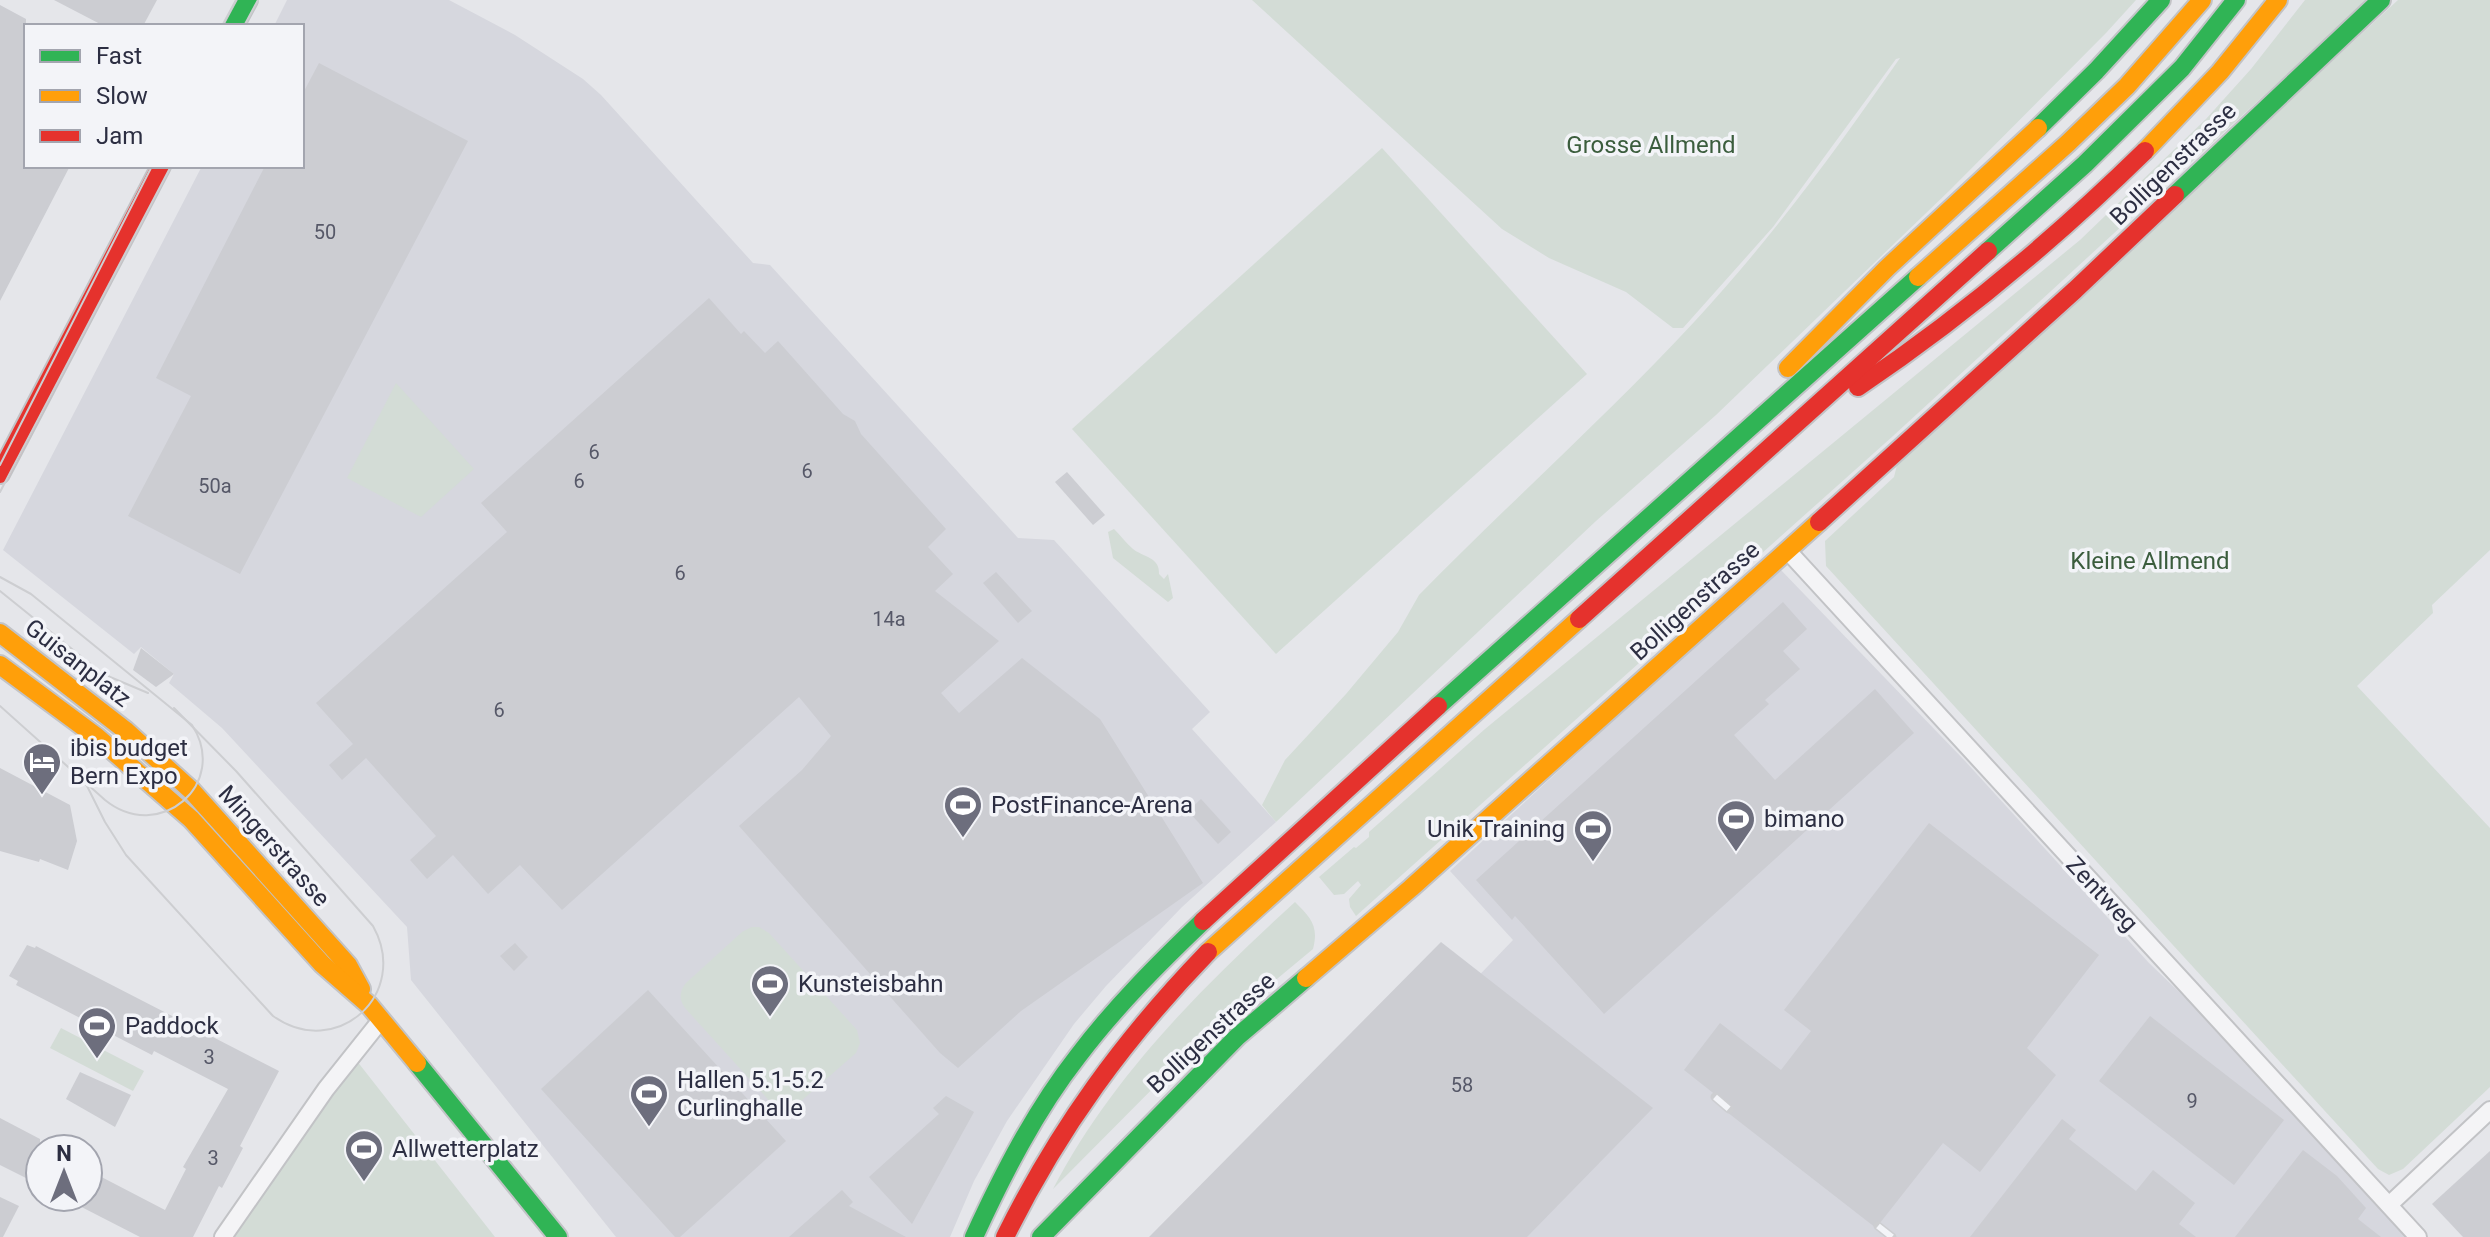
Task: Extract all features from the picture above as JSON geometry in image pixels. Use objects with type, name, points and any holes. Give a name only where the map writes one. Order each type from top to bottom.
[{"type":"main road","points":[[235,24],[248,0]]},
{"type":"main road","points":[[1696,475],[1766,390],[1855,299],[1973,191],[2099,68],[2161,0]]},
{"type":"main road","points":[[974,1237],[996,1189],[1048,1098],[1103,1024],[1155,966],[1240,886],[2068,143],[2161,51],[2202,0]]},
{"type":"main road","points":[[1005,1237],[1073,1112],[1126,1041],[1174,987],[1266,897],[2110,140],[2182,68],[2236,0]]},
{"type":"main road","points":[[1776,440],[1915,349],[2093,201],[2193,103],[2240,50],[2278,0]]},
{"type":"main road","name":"Bolligenstrasse","points":[[1041,1237],[1237,1037],[1411,888],[2075,290],[2381,0]]},
{"type":"main road","points":[[0,474],[160,168]]},
{"type":"main road","points":[[0,615],[97,694],[115,713],[126,731]]},
{"type":"main road","name":"Guisanplatz","points":[[0,633],[126,731]]},
{"type":"main road","name":"Guisanplatz","points":[[0,665],[113,749]]},
{"type":"main road","name":"Mingerstrasse","points":[[126,731],[192,791],[280,886],[348,965],[375,1013]]},
{"type":"main road","name":"Mingerstrasse","points":[[113,749],[191,819],[322,964],[375,1013],[558,1237]]},
{"type":"street","name":"Zentweg","points":[[1787,550],[2418,1237]]},
{"type":"street","points":[[223,1237],[375,1013]]},
{"type":"street","points":[[2389,1205],[2490,1110]]},
{"type":"shaded area","points":[[287,0],[449,0],[515,35],[583,79],[753,263],[770,265],[1018,538],[1054,540],[1210,712],[1192,729],[1276,822],[1182,907],[1074,1024],[1007,1121],[974,1181],[950,1237],[616,1237],[411,980],[407,927],[222,728],[169,683],[174,674],[141,647],[134,654],[3,550],[201,168],[304,168],[304,24],[275,24]]},
{"type":"shaded area","points":[[1779,568],[1965,761],[2149,963],[2274,1083],[2406,1237],[1239,1237],[1324,1137],[1513,940],[1450,871]]},
{"type":"green space","name":"Grosse Allmend","points":[[1252,0],[2136,0],[1949,191],[1716,415],[1596,521],[1276,822],[1262,805],[1285,760],[1398,632],[1419,595],[1628,391],[1723,290],[1802,193],[1900,58],[1896,59],[1773,227],[1683,328],[1673,328],[1626,292],[1549,258],[1502,229]]},
{"type":"green space","points":[[2305,0],[2368,0],[1893,436],[1356,916],[1349,899],[1361,885],[1358,881],[1344,894],[1334,895],[1319,877],[1369,837],[1369,832],[1485,729],[2080,240],[2206,119],[2251,69]]},
{"type":"green space","name":"Kleine Allmend","points":[[2398,0],[2490,0],[2490,550],[2432,605],[2433,613],[2357,686],[2490,828],[2490,1087],[2403,1169],[2389,1175],[2378,1169],[1826,566],[1825,541],[1894,477],[1897,465]]},
{"type":"green space","points":[[1382,148],[1587,374],[1276,654],[1072,429]]},
{"type":"green space","points":[[396,383],[474,469],[421,517],[347,478]]},
{"type":"green space","points":[[1114,529],[1133,549],[1157,564],[1159,574],[1164,579],[1168,574],[1173,598],[1168,602],[1113,558],[1108,532]]},
{"type":"green space","points":[[1295,902],[1314,928],[1313,949],[1187,1054],[1053,1189],[1102,1109],[1161,1035]]},
{"type":"green space","name":"Kunsteisbahn","points":[[752,927],[769,933],[857,1030],[860,1043],[856,1053],[792,1109],[782,1110],[774,1106],[685,1008],[681,999],[686,983],[742,932]]},
{"type":"green space","name":"Paddock","points":[[61,1028],[144,1071],[133,1091],[50,1048]]},
{"type":"green space","points":[[353,1056],[495,1237],[226,1237]]},
{"type":"building","points":[[54,0],[157,0],[144,24],[100,24]]},
{"type":"building","points":[[0,5],[26,19],[24,168],[69,168],[0,301]]},
{"type":"building","points":[[319,63],[468,141],[240,574],[128,516],[191,396],[156,378],[264,168],[304,168],[304,91]]},
{"type":"building","points":[[709,298],[741,334],[744,331],[765,353],[778,341],[843,414],[855,421],[861,434],[946,529],[928,547],[953,574],[935,591],[999,641],[941,693],[959,713],[1022,658],[1100,719],[1203,883],[1021,1011],[958,1068],[940,1053],[739,826],[802,770],[831,736],[799,697],[562,910],[520,865],[488,894],[453,855],[427,879],[410,860],[436,836],[366,758],[342,780],[329,765],[353,744],[316,703],[507,532],[481,503]]},
{"type":"building","points":[[1067,472],[1105,515],[1093,525],[1055,482]]},
{"type":"building","points":[[996,572],[1032,611],[1018,623],[983,583]]},
{"type":"building","points":[[1783,602],[1807,629],[1783,651],[1800,669],[1765,700],[1769,704],[1734,735],[1775,780],[1875,689],[1914,733],[1604,1014],[1515,916],[1512,920],[1476,880]]},
{"type":"building","points":[[141,648],[174,674],[156,687],[133,670]]},
{"type":"building","points":[[0,768],[70,805],[77,841],[68,870],[40,859],[39,862],[0,851]]},
{"type":"building","points":[[1201,799],[1231,832],[1218,844],[1188,811]]},
{"type":"building","points":[[1929,823],[2099,955],[2027,1048],[2056,1075],[1980,1172],[1943,1143],[1876,1228],[1727,1112],[1731,1107],[1684,1070],[1720,1023],[1781,1070],[1811,1031],[1784,1010]]},
{"type":"building","points":[[1441,942],[1653,1108],[1527,1237],[1149,1237]]},
{"type":"building","points":[[515,943],[528,957],[514,971],[500,956]]},
{"type":"building","points":[[27,945],[36,946],[279,1071],[240,1146],[243,1148],[193,1237],[140,1237],[93,1213],[104,1213],[104,1178],[165,1210],[186,1169],[183,1167],[228,1089],[154,1051],[152,1055],[16,985],[18,981],[9,976]]},
{"type":"building","name":"Hallen 5.1-5.2 Curlinghalle","points":[[648,990],[786,1141],[680,1237],[675,1237],[541,1089]]},
{"type":"building","points":[[2150,1016],[2284,1120],[2234,1185],[2099,1081]]},
{"type":"building","points":[[80,1072],[131,1095],[115,1127],[66,1099]]},
{"type":"building","points":[[946,1096],[974,1112],[912,1224],[869,1177],[939,1114],[933,1108]]},
{"type":"building","points":[[0,1118],[29,1133],[24,1133],[24,1177],[0,1165]]},
{"type":"building","points":[[2062,1119],[2076,1130],[2069,1139],[2136,1191],[2153,1170],[2195,1203],[2179,1224],[2196,1237],[1970,1237]]},
{"type":"building","points":[[2303,1150],[2337,1176],[2366,1208],[2358,1219],[2381,1237],[2235,1237]]},
{"type":"building","points":[[2490,1151],[2490,1237],[2463,1237],[2432,1204]]},
{"type":"building","points":[[842,1190],[853,1202],[849,1206],[906,1237],[789,1237]]},
{"type":"building","points":[[0,1197],[19,1206],[3,1237],[0,1237]]},
{"type":"tram line","points":[[223,24],[236,0]]},
{"type":"tram line","points":[[245,24],[258,0]]},
{"type":"tram line","points":[[0,465],[151,168]]},
{"type":"tram line","points":[[0,492],[170,168]]},
{"type":"tram line","points":[[0,577],[31,594],[192,725],[201,747],[202,768],[195,786],[183,801],[166,811],[147,815],[126,812],[105,800],[0,706]]},
{"type":"tram line","points":[[0,591],[103,674],[148,693]]},
{"type":"tram line","points":[[69,767],[87,786],[126,855],[273,1016],[297,1028],[321,1030],[342,1025],[361,1013],[375,996],[382,975],[382,951],[373,926],[236,771],[174,708]]},
{"type":"railway","points":[[1715,1097],[1729,1109]]},
{"type":"railway","points":[[1878,1226],[1892,1237]]},
{"type":"traffic: fast","points":[[235,24],[248,0]]},
{"type":"traffic: fast","points":[[2038,128],[2161,0]]},
{"type":"traffic: fast","points":[[1988,251],[2085,164],[2182,68],[2236,0]]},
{"type":"traffic: fast","points":[[2175,195],[2381,0]]},
{"type":"traffic: fast","points":[[1438,706],[1918,277]]},
{"type":"traffic: fast","points":[[974,1237],[1021,1144],[1062,1077],[1122,1003],[1203,921]]},
{"type":"traffic: fast","points":[[1041,1237],[1237,1037],[1306,978]]},
{"type":"traffic: fast","points":[[417,1063],[558,1237]]},
{"type":"traffic: slow","points":[[1918,277],[2127,86],[2202,0]]},
{"type":"traffic: slow","points":[[2145,151],[2220,72],[2278,0]]},
{"type":"traffic: slow","points":[[1788,368],[1887,268],[2038,128]]},
{"type":"traffic: slow","points":[[1306,978],[1411,888],[1819,522]]},
{"type":"traffic: slow","points":[[1208,952],[1579,619]]},
{"type":"traffic: slow","points":[[0,633],[125,730],[192,791],[348,965],[361,989]]},
{"type":"traffic: slow","points":[[0,665],[97,737],[191,819],[322,964],[369,1005],[417,1063]]},
{"type":"traffic: jam","points":[[1858,387],[1934,333],[2007,275],[2145,151]]},
{"type":"traffic: jam","points":[[0,474],[160,168]]},
{"type":"traffic: jam","points":[[1819,522],[2175,195]]},
{"type":"traffic: jam","points":[[1579,619],[1988,251]]},
{"type":"traffic: jam","points":[[1203,921],[1438,706]]},
{"type":"traffic: jam","points":[[1005,1237],[1048,1159],[1095,1086],[1148,1018],[1208,952]]},
{"type":"place","name":"ibis budget Bern Expo","points":[[42,796]]},
{"type":"place","name":"PostFinance-Arena","points":[[963,839]]},
{"type":"place","name":"bimano","points":[[1736,853]]},
{"type":"place","name":"Unik Training","points":[[1593,863]]},
{"type":"place","name":"Kunsteisbahn","points":[[770,1018]]},
{"type":"place","name":"Paddock","points":[[97,1060]]},
{"type":"place","name":"Hallen 5.1-5.2 Curlinghalle","points":[[649,1128]]},
{"type":"place","name":"Allwetterplatz","points":[[364,1183]]}]
